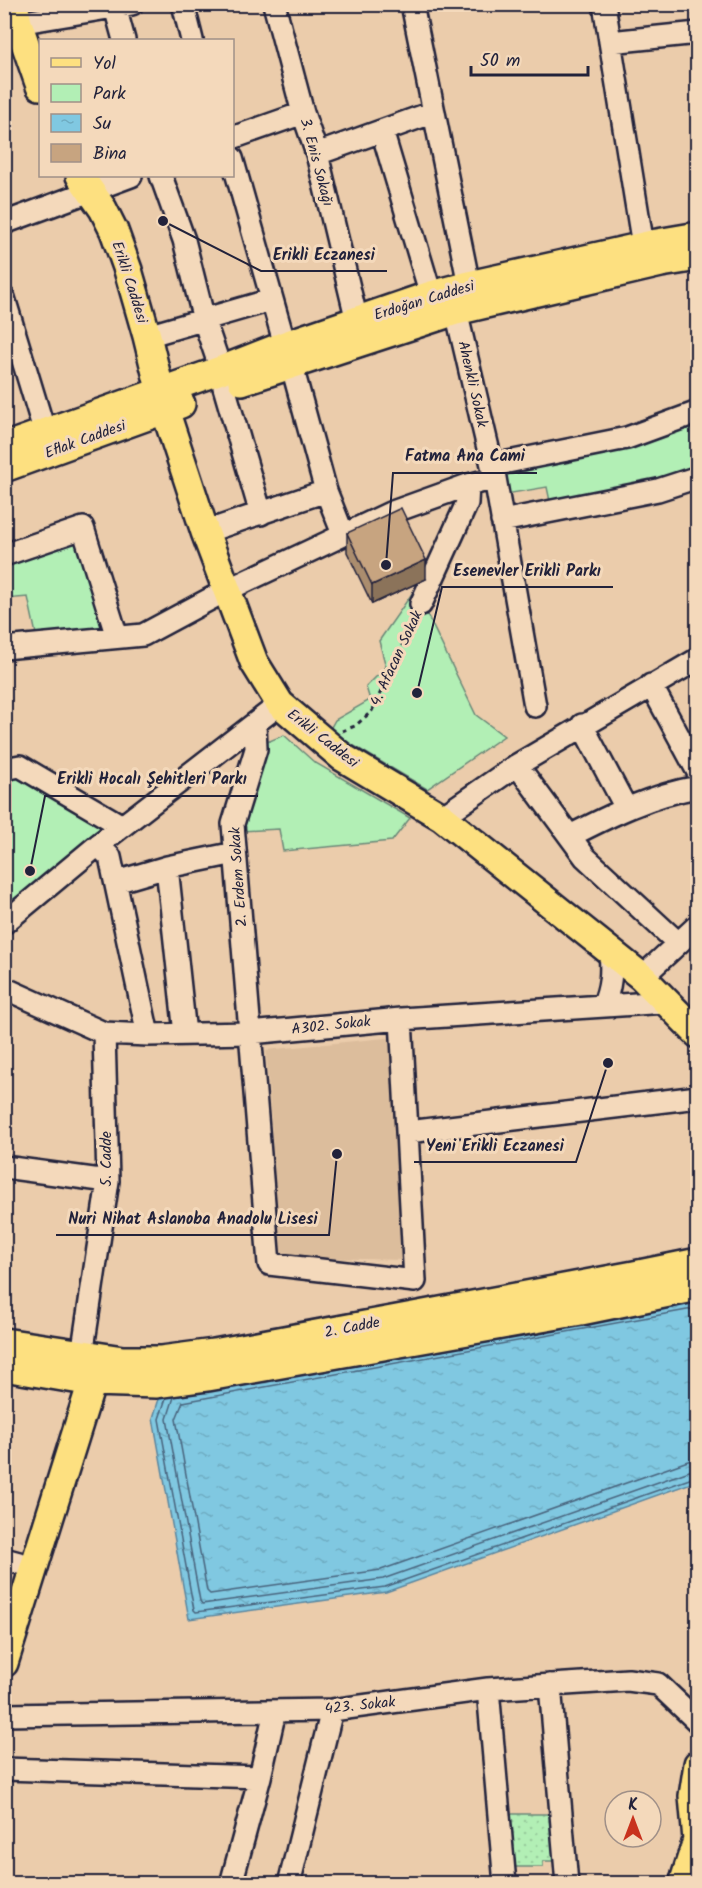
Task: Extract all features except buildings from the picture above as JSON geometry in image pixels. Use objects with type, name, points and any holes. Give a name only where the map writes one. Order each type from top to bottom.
[{"type":"main road","points":[[12,18],[39,84]]},
{"type":"main road","name":"Erikli Caddesi","points":[[85,183],[103,209],[114,231],[147,336],[162,401],[205,532],[254,662],[280,704],[342,757],[442,817],[642,977],[698,1034]]},
{"type":"main road","name":"Erdoğan Caddesi","points":[[162,401],[288,354],[357,321],[431,295],[643,246],[698,237]]},
{"type":"main road","name":"Erdoğan Caddesi","points":[[288,354],[661,262],[698,257]]},
{"type":"main road","name":"Eflak Caddesi","points":[[4,447],[45,433],[162,401]]},
{"type":"main road","name":"Eflak Caddesi","points":[[4,468],[162,401]]},
{"type":"main road","name":"2. Cadde","points":[[4,1342],[123,1360],[161,1360],[214,1353],[698,1262]]},
{"type":"main road","name":"2. Cadde","points":[[4,1367],[92,1382],[157,1384],[581,1311],[698,1287]]},
{"type":"main road","points":[[4,1663],[92,1382]]},
{"type":"main road","points":[[683,1884],[697,1840],[693,1796],[698,1764]]},
{"type":"street","points":[[183,4],[192,39]]},
{"type":"street","name":"3. Enis Sokağı","points":[[274,4],[316,154],[357,321]]},
{"type":"street","points":[[412,4],[469,285]]},
{"type":"street","points":[[604,4],[643,246]]},
{"type":"street","points":[[12,18],[124,6],[124,39]]},
{"type":"street","points":[[610,42],[698,33]]},
{"type":"street","points":[[316,154],[434,112]]},
{"type":"street","points":[[234,137],[303,113]]},
{"type":"street","points":[[382,131],[431,295]]},
{"type":"street","points":[[234,165],[326,491],[343,534]]},
{"type":"street","points":[[4,224],[85,183],[124,177]]},
{"type":"street","points":[[161,177],[184,240],[204,320],[223,378],[261,514]]},
{"type":"street","points":[[4,298],[45,433]]},
{"type":"street","points":[[147,336],[271,300]]},
{"type":"street","name":"Ahenkli Sokak","points":[[456,311],[494,472],[535,706]]},
{"type":"street","points":[[4,648],[143,635],[227,590],[390,513],[468,485],[494,472],[627,438],[698,412]]},
{"type":"street","points":[[502,521],[658,490],[698,477]]},
{"type":"street","name":"4. Afacan Sokak","points":[[421,604],[466,503],[468,485]]},
{"type":"street","points":[[205,532],[326,491]]},
{"type":"street","points":[[4,555],[83,528],[117,637]]},
{"type":"street","points":[[442,817],[517,765],[698,659]]},
{"type":"street","points":[[651,686],[698,772]]},
{"type":"street","points":[[4,923],[98,844],[280,704]]},
{"type":"street","name":"2. Erdem Sokak","points":[[255,724],[255,749],[233,824],[269,1264],[415,1281],[408,1132]]},
{"type":"street","points":[[582,725],[626,808]]},
{"type":"street","points":[[517,765],[585,856],[678,943]]},
{"type":"street","points":[[4,769],[20,766],[122,825]]},
{"type":"street","points":[[570,836],[626,808],[678,790],[698,787]]},
{"type":"street","points":[[98,844],[110,856],[148,1035]]},
{"type":"street","points":[[116,882],[167,867],[235,853]]},
{"type":"street","points":[[167,867],[185,1034]]},
{"type":"street","points":[[642,977],[698,925]]},
{"type":"street","points":[[603,1006],[610,987],[612,971],[610,952]]},
{"type":"street","name":"A302. Sokak","points":[[4,988],[104,1033],[148,1035],[250,1033],[400,1019],[667,1002]]},
{"type":"street","points":[[400,1019],[408,1132],[698,1097]]},
{"type":"street","name":"5. Cadde","points":[[82,1355],[108,1181],[104,1033]]},
{"type":"street","points":[[4,1167],[108,1181]]},
{"type":"street","points":[[4,1559],[34,1567]]},
{"type":"street","name":"423. Sokak","points":[[4,1715],[332,1710],[488,1689],[628,1680],[658,1684],[698,1722]]},
{"type":"street","points":[[549,1685],[567,1884]]},
{"type":"street","points":[[488,1689],[505,1884]]},
{"type":"street","points":[[289,1884],[332,1710]]},
{"type":"street","points":[[231,1884],[275,1711]]},
{"type":"street","points":[[4,1769],[260,1777]]},
{"type":"path","name":"4. Afacan Sokak","points":[[321,739],[355,726],[372,711],[421,604]]},
{"type":"shaded area","points":[[395,1037],[406,1260],[281,1257],[266,1050]]},
{"type":"green space","points":[[697,421],[697,470],[551,506],[547,487],[506,494],[502,476],[636,446]]},
{"type":"green space","points":[[74,542],[82,543],[107,623],[103,634],[37,639],[28,597],[5,599],[4,565]]},
{"type":"green space","points":[[413,592],[424,608],[476,715],[504,736],[427,789],[329,731],[335,720],[370,700],[366,687],[386,667],[379,641]]},
{"type":"green space","points":[[284,735],[314,762],[410,818],[392,841],[283,851],[279,829],[242,831],[267,742]]},
{"type":"green space","points":[[16,774],[107,830],[5,911],[5,777]]},
{"type":"green space","points":[[506,1814],[552,1814],[557,1861],[543,1861],[543,1867],[510,1867]]},
{"type":"water","points":[[697,1285],[697,1481],[386,1592],[189,1619],[153,1418],[164,1383]]},
{"type":"place","name":"Erikli Eczanesi","points":[[163,221]]},
{"type":"place","name":"Fatma Ana Cami","points":[[386,565]]},
{"type":"place","name":"Esenevler Erikli Parkı","points":[[417,693]]},
{"type":"place","name":"Erikli Hocalı Şehitleri Parkı","points":[[30,871]]},
{"type":"place","name":"Yeni Erikli Eczanesi","points":[[608,1063]]},
{"type":"place","name":"Nuri Nihat Aslanoba Anadolu Lisesi","points":[[337,1154]]}]
